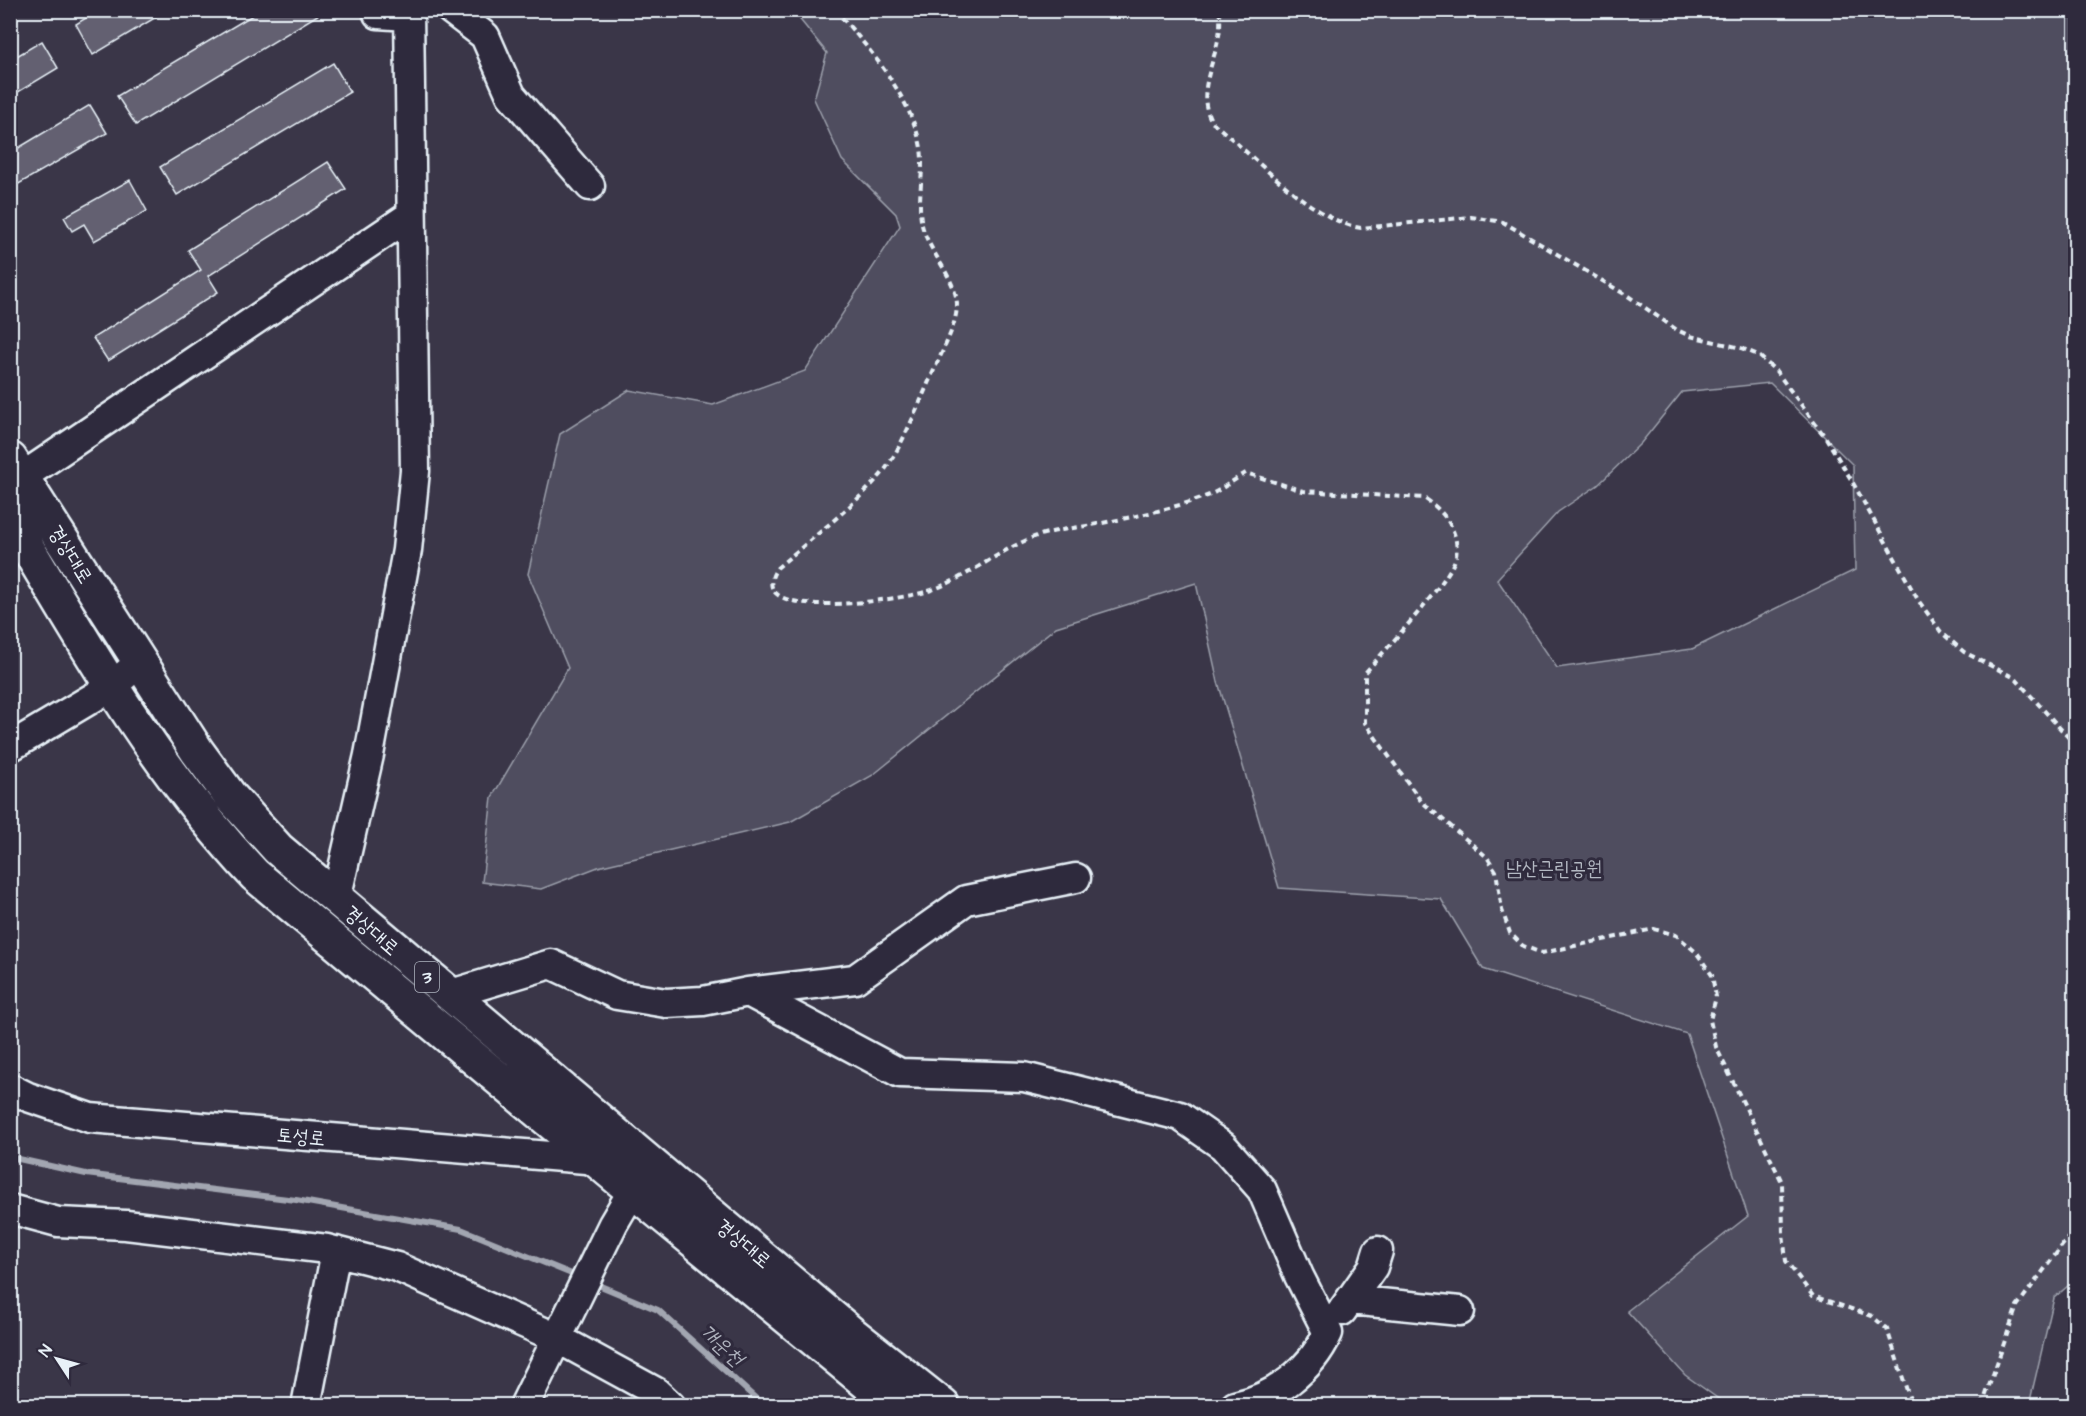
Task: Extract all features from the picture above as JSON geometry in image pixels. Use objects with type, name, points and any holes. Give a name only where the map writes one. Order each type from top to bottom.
[{"type":"main road","name":"경상대로","points":[[16,468],[197,752],[252,823],[278,849],[448,995],[641,1177],[895,1406]]},
{"type":"main road","name":"경상대로","points":[[10,518],[111,687],[174,780],[215,832],[255,875],[598,1160],[641,1177],[851,1333],[943,1406]]},
{"type":"street","points":[[451,10],[485,36],[511,95],[590,186]]},
{"type":"street","points":[[336,899],[369,755],[407,550],[414,471],[408,13],[378,14]]},
{"type":"street","points":[[16,468],[411,215]]},
{"type":"street","points":[[10,747],[111,687],[139,663]]},
{"type":"street","points":[[448,995],[551,964],[617,995],[666,1003],[703,1001],[855,979],[966,900],[1076,878]]},
{"type":"street","points":[[748,993],[900,1073],[1024,1077],[1180,1116],[1223,1146],[1262,1190],[1299,1276],[1328,1333],[1315,1357],[1283,1397],[1235,1406]]},
{"type":"street","name":"토성로","points":[[10,1088],[28,1097],[90,1118],[598,1160]]},
{"type":"street","points":[[524,1406],[613,1224],[641,1177]]},
{"type":"street","points":[[10,1209],[58,1221],[126,1225],[336,1251],[397,1267],[559,1331],[656,1392],[671,1406]]},
{"type":"street","points":[[306,1406],[336,1251]]},
{"type":"street","points":[[1326,1327],[1350,1300],[1373,1268],[1378,1251]]},
{"type":"street","points":[[1350,1300],[1460,1311]]},
{"type":"path","points":[[835,10],[884,71],[909,112],[921,145],[921,224],[930,247],[947,276],[957,303],[951,331],[918,407],[881,476],[777,568],[771,577],[773,590],[782,600],[797,604],[881,600],[926,592],[1035,537],[1208,496],[1246,473],[1303,491],[1424,498],[1434,504],[1444,513],[1454,533],[1456,556],[1439,586],[1365,673],[1365,723],[1421,801],[1487,857],[1496,871],[1502,910],[1510,933],[1523,946],[1542,953],[1654,929],[1676,935],[1696,952],[1712,975],[1716,997],[1710,1020],[1716,1047],[1782,1182],[1786,1261],[1813,1296],[1872,1316],[1887,1329],[1912,1406]]},
{"type":"path","points":[[1219,10],[1220,38],[1207,76],[1206,112],[1212,122],[1286,185],[1331,219],[1346,226],[1361,228],[1471,217],[1503,222],[1628,296],[1677,330],[1702,340],[1741,348],[1767,362],[1826,438],[1918,600],[1941,632],[1964,652],[2015,678],[2076,746]]},
{"type":"path","points":[[1982,1406],[2017,1306],[2076,1227]]},
{"type":"green space","name":"남산근린공원","points":[[793,11],[2075,11],[2076,1279],[2054,1298],[2029,1405],[1727,1405],[1685,1375],[1627,1311],[1748,1216],[1687,1034],[1483,969],[1441,899],[1279,888],[1218,682],[1196,583],[1056,627],[873,775],[790,822],[598,867],[541,889],[482,882],[492,797],[568,668],[528,574],[560,434],[629,390],[713,405],[805,371],[900,226],[896,214],[842,160],[814,99],[827,53]],"holes":[[[1770,383],[1853,465],[1855,570],[1692,649],[1557,668],[1497,579],[1558,512],[1598,485],[1641,443],[1682,392]]]},
{"type":"building","points":[[99,10],[168,10],[93,55],[76,24]]},
{"type":"building","points":[[261,10],[326,10],[136,125],[117,96]]},
{"type":"building","points":[[42,41],[58,68],[10,97],[10,60]]},
{"type":"building","points":[[333,63],[350,92],[177,195],[160,167]]},
{"type":"building","points":[[90,105],[107,133],[10,189],[10,153]]},
{"type":"building","points":[[328,162],[346,189],[208,276],[218,292],[108,361],[93,338],[201,270],[188,250]]},
{"type":"building","points":[[130,180],[147,211],[94,241],[84,224],[72,231],[64,217]]},
{"type":"waterway","points":[[10,1157],[86,1174],[296,1200],[461,1229],[579,1277]]},
{"type":"waterway","name":"개운천","points":[[591,1282],[658,1310],[764,1406]]}]
